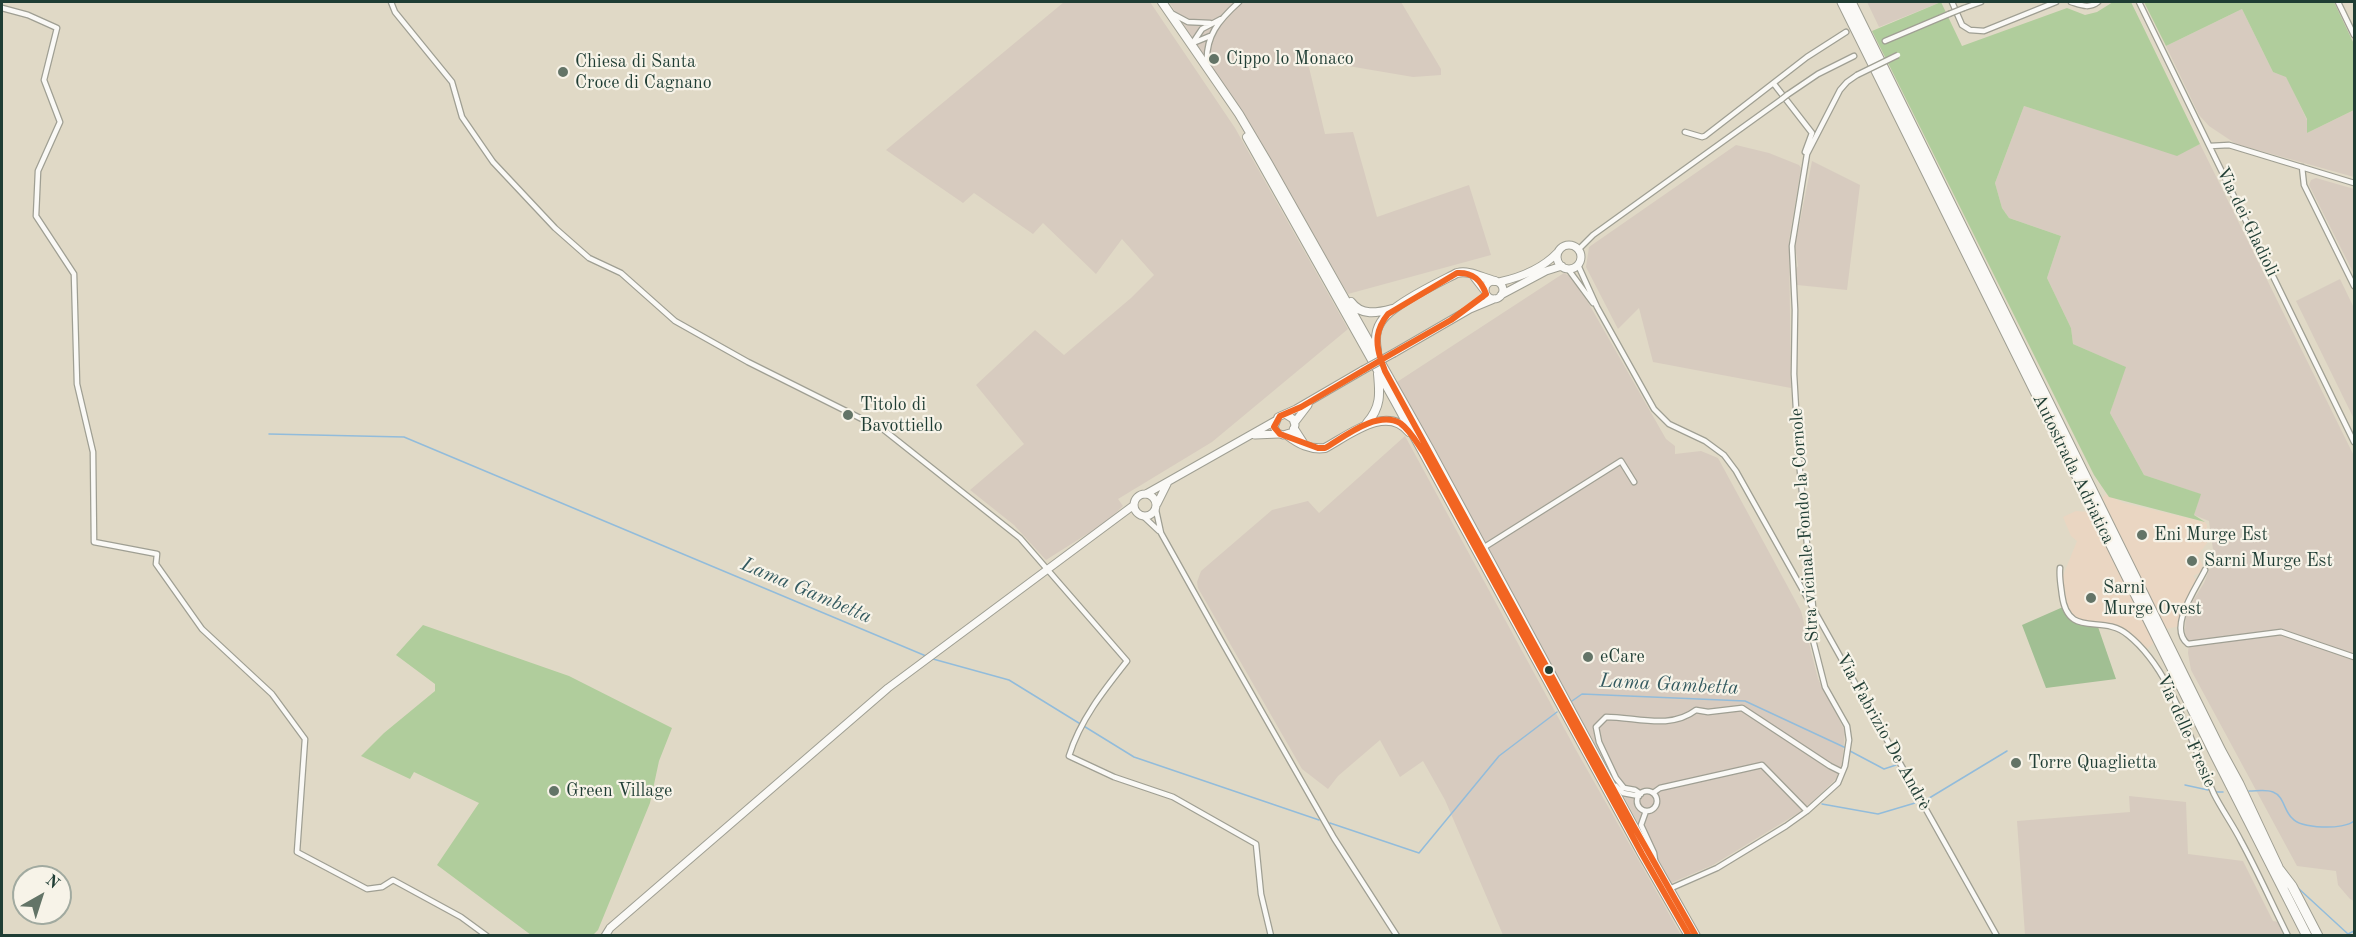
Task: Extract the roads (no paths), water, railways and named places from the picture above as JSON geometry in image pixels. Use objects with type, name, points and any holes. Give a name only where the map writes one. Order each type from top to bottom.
[{"type":"highway","name":"Autostrada Adriatica","points":[[1842,2],[2307,936]]},
{"type":"highway","name":"Autostrada Adriatica","points":[[1851,2],[2285,878]]},
{"type":"highway","points":[[2285,878],[2313,936]]},
{"type":"highway","points":[[2285,878],[2318,936]]},
{"type":"highway","points":[[2285,894],[2302,936]]},
{"type":"main road","points":[[1162,2],[1192,44],[1262,153],[1341,290],[1424,453],[1641,854],[1689,936]]},
{"type":"main road","points":[[1214,78],[1483,548],[1603,771],[1696,936]]},
{"type":"main road","points":[[605,936],[610,928],[688,859],[888,688],[1117,519],[1134,505],[1136,498],[1168,482],[1470,309],[1546,271],[1578,265],[1581,257],[1578,250],[1568,245],[1543,266],[1519,278],[1487,283],[1485,291],[1470,309]]},
{"type":"main road","points":[[1558,252],[1558,260],[1565,268]]},
{"type":"main road","points":[[1364,427],[1379,403],[1381,370],[1376,332],[1381,321],[1393,309],[1463,271],[1497,281],[1503,289],[1501,295]]},
{"type":"main road","points":[[1473,274],[1494,299]]},
{"type":"main road","points":[[1341,290],[1354,307],[1364,312],[1373,313],[1393,309]]},
{"type":"main road","points":[[1249,435],[1283,435],[1295,425],[1312,400]]},
{"type":"main road","points":[[1285,414],[1291,416],[1306,446]]},
{"type":"main road","points":[[1275,421],[1275,430],[1316,449],[1325,448],[1364,427],[1388,420],[1397,422],[1406,429],[1424,453]]},
{"type":"main road","points":[[1117,519],[1150,515],[1168,482]]},
{"type":"main road","points":[[1146,494],[1152,496],[1156,507]]},
{"type":"main road","points":[[1134,505],[1142,515]]},
{"type":"street","points":[[391,2],[395,12],[452,82],[462,117],[493,162],[555,228],[589,258],[621,273],[675,321],[748,362],[884,430],[1012,531],[1128,661],[1094,705],[1075,737],[1069,756],[1114,777],[1173,797],[1256,844],[1261,894],[1271,936]]},
{"type":"street","points":[[1192,44],[1204,40],[1211,34],[1221,19],[1239,2]]},
{"type":"street","points":[[1952,2],[1962,25],[1970,30],[1984,31],[2056,2]]},
{"type":"street","points":[[1885,41],[1981,2]]},
{"type":"street","points":[[2071,2],[2084,6],[2098,2]]},
{"type":"street","name":"Via dei Gladioli","points":[[2139,2],[2355,442]]},
{"type":"street","points":[[2338,2],[2355,35]]},
{"type":"street","points":[[2,8],[28,15],[57,28],[44,80],[60,122],[38,171],[36,216],[74,274],[77,384],[93,452],[94,542],[157,554],[156,564],[202,629],[272,694],[305,739],[297,852],[367,889],[382,887],[393,880],[461,917],[487,936]]},
{"type":"street","points":[[1169,11],[1188,22],[1210,23]]},
{"type":"street","points":[[1192,44],[1200,31],[1210,23],[1221,19]]},
{"type":"street","points":[[1685,132],[1705,136],[1807,57],[1846,32]]},
{"type":"street","points":[[1207,68],[1207,52],[1211,34]]},
{"type":"street","name":"Stra vicinale Fondo la Cornole","points":[[1669,889],[1717,868],[1807,811],[1838,783],[1842,772],[1847,749],[1847,726],[1825,687],[1811,632],[1813,607],[1799,461],[1794,374],[1795,321],[1792,246],[1807,154],[1840,90],[1857,75],[1898,55]]},
{"type":"street","points":[[1578,250],[1593,235],[1787,95],[1818,74],[1854,56]]},
{"type":"street","points":[[1774,84],[1812,133],[1805,152],[1807,154]]},
{"type":"street","points":[[2210,146],[2229,146],[2355,183]]},
{"type":"street","points":[[2302,167],[2304,185],[2355,286]]},
{"type":"street","points":[[1578,265],[1597,307]]},
{"type":"street","points":[[1565,268],[1597,307]]},
{"type":"street","name":"Via Fabrizio De Andrè","points":[[1597,307],[1654,409],[1669,424],[1724,455],[1736,471],[1997,936]]},
{"type":"street","points":[[1483,548],[1621,461],[1634,482]]},
{"type":"street","points":[[1156,507],[1161,533]]},
{"type":"street","points":[[1142,515],[1161,533],[1334,838],[1397,936]]},
{"type":"street","name":"Via delle Fresie","points":[[2061,568],[2059,575],[2063,607],[2068,617],[2122,630],[2152,659],[2173,699],[2214,794],[2288,936]]},
{"type":"street","points":[[2205,570],[2183,608],[2182,636],[2188,644],[2281,632],[2355,657]]},
{"type":"street","points":[[1640,795],[1620,784],[1603,753],[1596,727],[1606,717],[1670,722],[1686,718],[1696,710],[1708,712],[1742,708],[1842,772]]},
{"type":"street","points":[[1603,771],[1623,793],[1640,795],[1646,792],[1653,793],[1660,788],[1762,765],[1807,811]]},
{"type":"street","points":[[1640,795],[1638,805],[1646,811],[1653,810],[1657,803],[1653,793]]},
{"type":"street","points":[[1646,811],[1641,825],[1654,853],[1656,866]]},
{"type":"waterway","name":"Lama Gambetta","points":[[269,434],[404,437],[926,656]]},
{"type":"waterway","name":"Lama Gambetta","points":[[933,659],[1009,680],[1134,757],[1319,820]]},
{"type":"waterway","name":"Lama Gambetta","points":[[1572,701],[1582,694],[1745,701],[1846,748]]},
{"type":"waterway","name":"Lama Gambetta","points":[[1330,823],[1419,853],[1499,756],[1557,712]]},
{"type":"waterway","name":"Lama Gambetta","points":[[1850,751],[1884,769],[1896,765]]},
{"type":"waterway","points":[[1926,800],[2007,751]]},
{"type":"waterway","points":[[2185,785],[2208,790]]},
{"type":"waterway","points":[[2249,791],[2267,791],[2277,794],[2287,812],[2297,822],[2332,827],[2354,821]]},
{"type":"waterway","points":[[2216,792],[2223,792]]},
{"type":"waterway","points":[[1822,804],[1878,814],[1915,803]]},
{"type":"waterway","name":"Lama Gambetta","points":[[2298,888],[2348,934],[2354,931]]},
{"type":"place","name":"Cippo lo Monaco","points":[[1214,59]]},
{"type":"place","name":"Chiesa di Santa Croce di Cagnano","points":[[563,72]]},
{"type":"place","name":"Titolo di Bavottiello","points":[[848,415]]},
{"type":"place","name":"Eni Murge Est","points":[[2142,535]]},
{"type":"place","name":"Sarni Murge Est","points":[[2192,561]]},
{"type":"place","name":"Sarni Murge Ovest","points":[[2091,598]]},
{"type":"place","name":"eCare","points":[[1588,657]]},
{"type":"place","name":"Torre Quaglietta","points":[[2016,763]]},
{"type":"place","name":"Green Village","points":[[554,791]]}]
